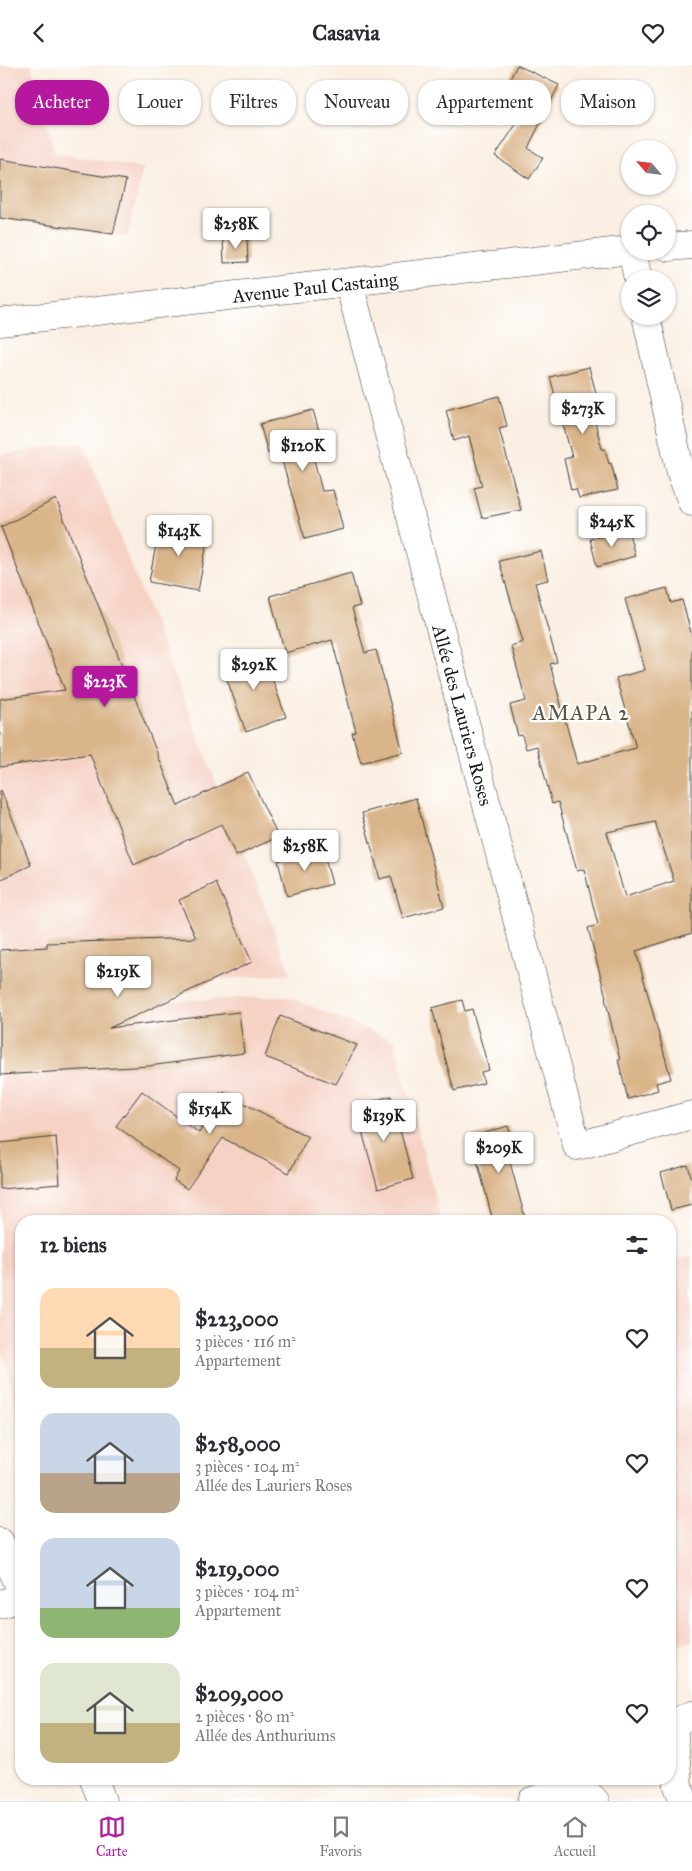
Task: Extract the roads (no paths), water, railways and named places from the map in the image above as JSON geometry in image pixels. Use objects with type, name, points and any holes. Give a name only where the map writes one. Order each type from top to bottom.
[{"type":"street","points":[[676,246],[692,245]]},
{"type":"street","name":"Avenue Paul Castaing","points":[[0,322],[621,252]]},
{"type":"street","name":"Allée des Lauriers Roses","points":[[349,283],[577,1146],[692,1115]]},
{"type":"street","points":[[648,325],[681,473],[692,502]]},
{"type":"street","points":[[0,1542],[15,1576]]},
{"type":"street","points":[[0,1604],[15,1600]]},
{"type":"street","points":[[676,1722],[692,1715]]},
{"type":"street","points":[[676,1761],[678,1786],[684,1801]]},
{"type":"street","points":[[96,1785],[102,1801]]},
{"type":"street","points":[[532,1801],[569,1790],[586,1792],[595,1801]]},
{"type":"district","name":"AMAPA 2","points":[[581,713]]}]
